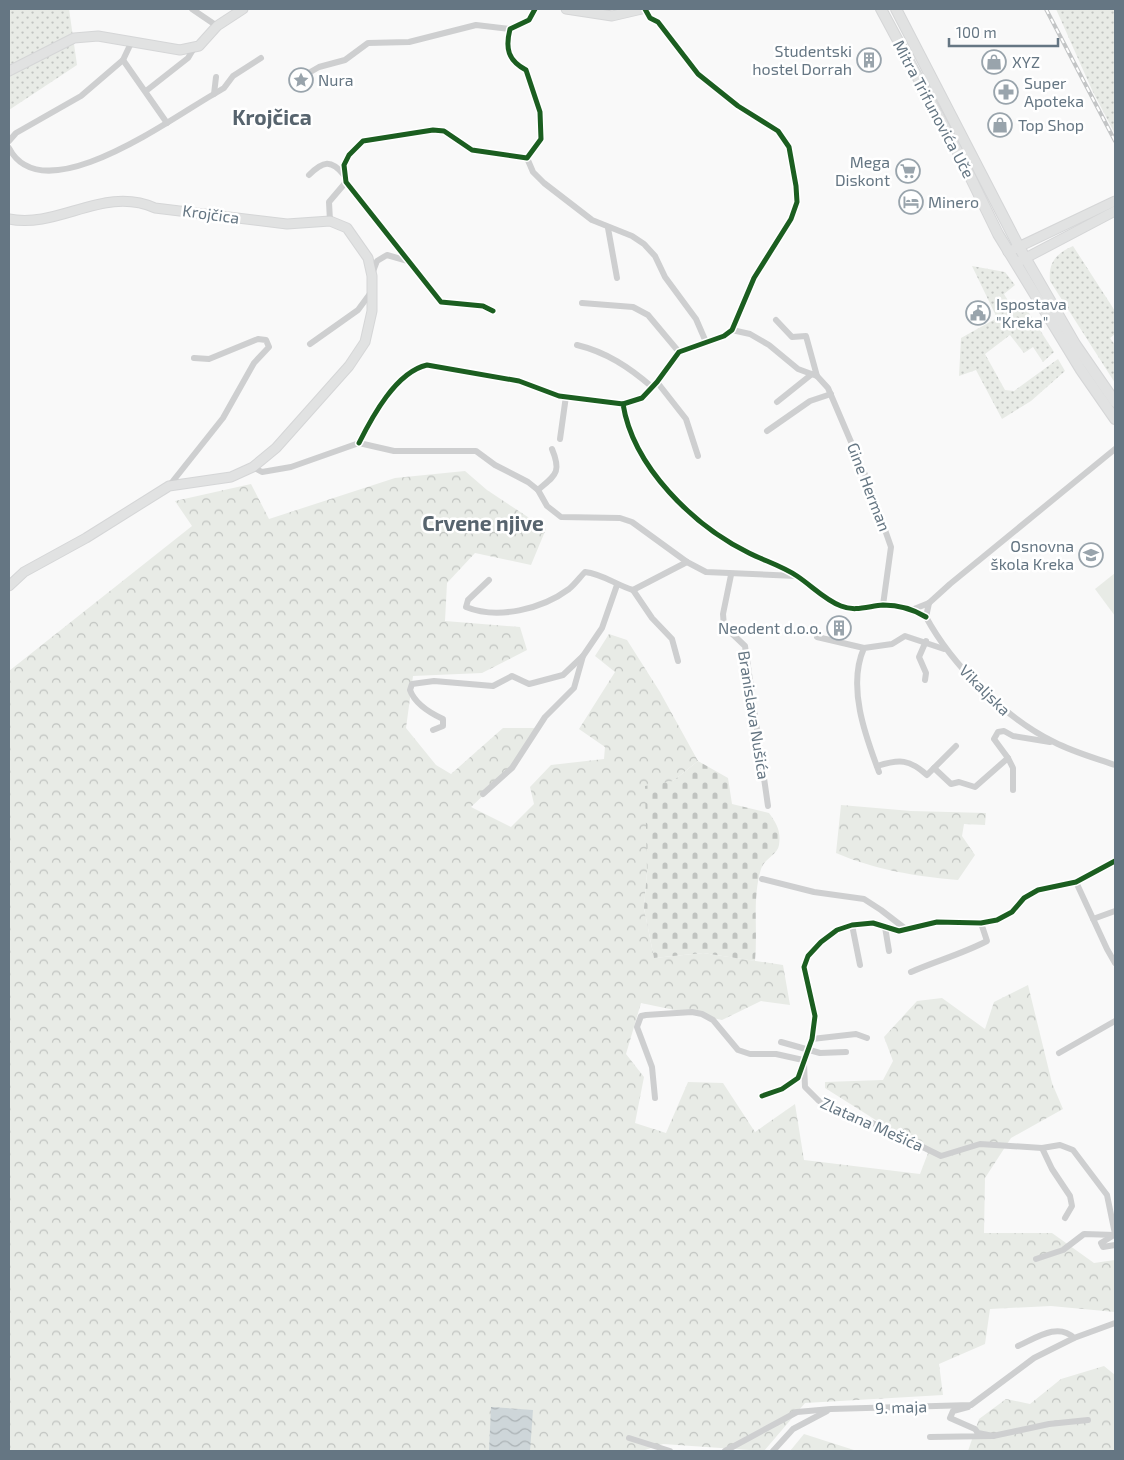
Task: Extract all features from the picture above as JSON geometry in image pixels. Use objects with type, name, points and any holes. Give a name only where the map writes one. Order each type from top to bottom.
[{"type":"main road","points":[[9,71],[74,38],[98,36],[180,50],[194,48],[206,39],[217,26],[243,9]]},
{"type":"main road","points":[[566,9],[612,16],[622,11],[644,9]]},
{"type":"main road","name":"Mitra Trifunovića Uče","points":[[881,9],[962,160],[1008,252],[1081,370],[1115,419]]},
{"type":"main road","name":"Mitra Trifunovića Uče","points":[[896,9],[1019,247],[1075,344],[1115,402]]},
{"type":"main road","name":"Krojčica","points":[[9,219],[28,221],[104,202],[139,200],[155,208],[266,222],[287,224],[330,221]]},
{"type":"main road","points":[[1008,252],[1115,202]]},
{"type":"main road","points":[[1015,263],[1115,211]]},
{"type":"main road","points":[[9,586],[24,572],[86,538],[169,486],[231,477],[253,467],[276,448],[354,358],[365,342],[372,310],[372,276],[368,258],[347,228],[330,221]]},
{"type":"street","points":[[192,9],[217,26]]},
{"type":"street","points":[[293,82],[319,67],[345,60],[368,43],[410,42],[476,25],[510,30],[529,20],[535,9]]},
{"type":"street","points":[[358,443],[384,400],[418,367],[427,365],[482,373],[519,381],[566,396],[623,404],[642,398],[655,385],[679,352],[724,336],[732,330],[754,278],[791,219],[797,202],[789,147],[778,131],[738,106],[698,74],[658,22],[650,18],[644,9]]},
{"type":"street","points":[[510,30],[506,42],[508,56],[526,70],[540,112],[541,139],[526,158]]},
{"type":"street","points":[[9,141],[16,133],[80,96],[124,60],[132,41]]},
{"type":"street","points":[[146,91],[188,58],[194,48]]},
{"type":"street","points":[[9,148],[16,161],[38,170],[56,170],[92,163],[167,123],[224,88],[233,76],[261,58]]},
{"type":"street","points":[[124,60],[167,123]]},
{"type":"street","points":[[214,94],[216,77]]},
{"type":"street","points":[[493,311],[474,304],[441,302],[346,182],[344,165],[349,155],[363,140],[433,130],[444,131],[472,150],[526,158]]},
{"type":"street","points":[[526,158],[533,172],[544,183],[592,220],[632,236],[644,244],[655,256],[665,277],[696,319],[706,342]]},
{"type":"street","points":[[309,175],[318,166],[329,164],[336,165],[344,175]]},
{"type":"street","points":[[330,221],[329,202],[346,182]]},
{"type":"street","points":[[608,228],[617,278]]},
{"type":"street","points":[[372,276],[377,261],[387,255],[409,261]]},
{"type":"street","points":[[310,344],[358,310],[372,290]]},
{"type":"street","points":[[582,302],[634,307],[648,315],[679,352]]},
{"type":"street","name":"Gine Herman","points":[[776,320],[792,337],[806,336],[814,375]]},
{"type":"street","name":"Gine Herman","points":[[732,330],[750,334],[769,345],[798,369],[814,375],[831,394],[869,484],[891,546],[883,605]]},
{"type":"street","points":[[169,486],[223,418],[254,363],[269,347],[266,340],[258,339],[209,359],[194,358]]},
{"type":"street","points":[[577,344],[594,349],[621,362],[655,385],[686,419],[698,456]]},
{"type":"street","points":[[777,402],[814,375]]},
{"type":"street","points":[[767,431],[810,401],[831,394]]},
{"type":"street","points":[[560,439],[566,396]]},
{"type":"street","points":[[623,404],[627,426],[652,472],[699,522],[749,554],[774,563],[797,576],[842,606],[859,609],[883,605],[914,609],[926,617],[929,603]]},
{"type":"street","points":[[253,467],[262,472],[291,467],[358,443],[394,451],[476,451],[495,465],[528,482],[538,490],[555,515],[560,517],[620,518],[640,526],[686,562],[706,572],[731,575],[797,576]]},
{"type":"street","points":[[538,490],[556,473],[558,464],[552,450]]},
{"type":"street","points":[[914,609],[929,603],[1115,450]]},
{"type":"street","points":[[633,590],[686,562]]},
{"type":"street","points":[[488,580],[468,600],[466,607],[504,613],[547,601],[570,588],[585,572],[601,575],[617,585],[633,590],[652,618],[672,639],[678,662]]},
{"type":"street","name":"Branislava Nušića","points":[[731,575],[724,614],[724,626],[745,646],[768,806]]},
{"type":"street","points":[[433,730],[443,726],[444,719],[426,710],[412,695],[410,690],[412,684],[434,681],[493,686],[512,676],[528,684],[563,675],[583,656],[602,628],[617,585]]},
{"type":"street","name":"Vikaljska","points":[[926,617],[945,649],[1008,715],[1054,743]]},
{"type":"street","name":"Vikaljska","points":[[817,637],[864,648],[892,644],[905,636],[926,641],[945,649]]},
{"type":"street","points":[[925,680],[926,673],[919,657],[926,641]]},
{"type":"street","points":[[864,648],[859,660],[858,702],[878,769],[896,760],[915,764],[927,775],[956,746]]},
{"type":"street","points":[[483,794],[512,768],[545,717],[574,688],[583,656]]},
{"type":"street","name":"Vikaljska","points":[[1013,790],[1013,768],[994,738],[998,732],[1004,731],[1013,736],[1054,743],[1115,765]]},
{"type":"street","points":[[934,768],[951,784],[959,782],[975,787],[1008,758]]},
{"type":"street","name":"Zlatana Mešića","points":[[762,1096],[782,1089],[798,1078],[806,1049],[812,1039],[816,1016],[804,966],[821,942],[837,930],[852,925],[873,923],[893,931],[907,930],[937,922],[981,923],[997,920],[1012,912],[1024,898],[1038,890],[1076,882],[1115,861]]},
{"type":"street","points":[[762,879],[814,892],[864,899],[882,910],[907,930]]},
{"type":"street","points":[[1076,882],[1115,963]]},
{"type":"street","points":[[1093,920],[1115,911]]},
{"type":"street","points":[[911,972],[945,958],[964,953],[986,942],[981,923]]},
{"type":"street","points":[[852,925],[860,965]]},
{"type":"street","points":[[885,927],[889,951]]},
{"type":"street","points":[[655,1098],[652,1067],[637,1027],[641,1016],[692,1012],[702,1014],[713,1020],[738,1050],[750,1054],[776,1054],[803,1060]]},
{"type":"street","points":[[1059,1052],[1115,1021]]},
{"type":"street","points":[[812,1039],[856,1034],[866,1038]]},
{"type":"street","points":[[781,1042],[820,1054],[846,1052]]},
{"type":"street","name":"Zlatana Mešića","points":[[803,1060],[805,1087],[819,1101],[882,1127],[941,1156],[980,1144],[1042,1148]]},
{"type":"street","points":[[1065,1218],[1072,1206],[1070,1196],[1052,1169],[1042,1148],[1060,1145],[1073,1150],[1107,1196],[1111,1206],[1115,1234]]},
{"type":"street","points":[[1036,1259],[1063,1250],[1084,1234],[1115,1234],[1101,1243],[1103,1247],[1115,1245]]},
{"type":"street","name":"9. maja","points":[[993,1436],[978,1433],[975,1429],[950,1418],[953,1411],[971,1406],[1034,1358],[1074,1338],[1115,1323]]},
{"type":"street","points":[[1018,1346],[1058,1330],[1067,1331],[1074,1338]]},
{"type":"street","name":"9. maja","points":[[725,1451],[797,1412],[831,1409],[971,1406]]},
{"type":"street","name":"9. maja","points":[[773,1451],[793,1429],[831,1409]]},
{"type":"street","name":"9. maja","points":[[930,1437],[993,1436],[1049,1424],[1088,1420]]},
{"type":"street","points":[[629,1438],[670,1451]]},
{"type":"green space","points":[[9,9],[69,9],[77,65],[9,110]]},
{"type":"green space","points":[[1056,9],[1115,9],[1115,134],[1092,90]]},
{"type":"green space","points":[[1073,246],[1115,311],[1115,334],[1110,338],[1115,345],[1115,383],[1050,281],[1052,263],[1058,255]]},
{"type":"green space","points":[[972,266],[1005,272],[1015,285],[1004,294],[1011,306],[1022,302],[1054,352],[1043,362],[1033,347],[1024,353],[1010,335],[985,354],[1005,390],[1014,391],[1058,359],[1065,371],[1031,401],[1002,419],[976,370],[959,376],[961,338],[997,318]]},
{"type":"green space","points":[[465,471],[487,490],[546,529],[531,565],[475,553],[447,583],[445,621],[520,627],[527,650],[482,673],[413,676],[406,728],[436,765],[451,774],[503,728],[535,728],[508,772],[471,807],[511,827],[534,804],[530,787],[551,765],[604,759],[605,747],[579,729],[615,672],[595,656],[609,634],[627,640],[660,692],[698,761],[673,781],[647,871],[644,908],[654,958],[703,953],[783,965],[790,1005],[761,1001],[722,1020],[641,1003],[626,1054],[644,1077],[635,1123],[666,1133],[688,1082],[723,1083],[755,1132],[795,1104],[804,1160],[920,1174],[928,1153],[825,1088],[825,1082],[883,1080],[893,1061],[884,1037],[917,1001],[942,998],[985,1029],[994,1002],[1028,985],[1052,1083],[1063,1109],[1011,1138],[985,1178],[984,1233],[1052,1233],[1094,1263],[1115,1260],[1115,1312],[1051,1306],[990,1309],[985,1344],[939,1364],[943,1395],[805,1403],[764,1451],[663,1444],[642,1451],[9,1451],[9,671],[192,526],[175,501],[251,484],[269,519],[395,478]]},
{"type":"green space","points":[[1115,573],[1115,616],[1095,589]]},
{"type":"green space","points":[[698,761],[728,778],[732,804],[769,813],[779,832],[778,848],[763,865],[758,880],[755,961],[703,953],[654,958],[644,908],[647,871],[645,786],[673,781]]},
{"type":"green space","points":[[841,805],[911,811],[986,813],[985,825],[964,824],[962,836],[975,855],[958,880],[926,876],[881,868],[836,853]]},
{"type":"green space","points":[[1104,1366],[1115,1375],[1115,1451],[968,1451],[979,1419],[1006,1399],[1030,1404],[1061,1379]]},
{"type":"green space","points":[[804,1434],[857,1451],[790,1451]]},
{"type":"water","points":[[491,1407],[533,1410],[530,1451],[489,1451]]},
{"type":"railway","points":[[1046,9],[1115,141]]},
{"type":"cycle path","points":[[493,311],[483,306],[441,302],[346,182],[344,165],[349,155],[363,141],[433,130],[444,131],[472,150],[527,158],[541,139],[540,112],[526,70],[512,58],[509,53],[508,42],[510,29],[529,20],[535,9]]},
{"type":"cycle path","points":[[623,404],[642,398],[657,382],[679,352],[724,336],[732,330],[754,278],[791,219],[797,202],[789,147],[778,131],[738,106],[698,74],[658,22],[650,18],[645,9]]},
{"type":"cycle path","points":[[359,443],[378,409],[395,386],[405,376],[427,365],[519,381],[559,396],[623,404],[629,427],[639,450],[653,472],[669,492],[708,527],[749,553],[791,572],[824,597],[841,606],[857,609],[883,605],[894,606],[911,610],[926,617]]},
{"type":"cycle path","points":[[762,1096],[782,1089],[798,1078],[812,1039],[815,1016],[804,967],[808,956],[821,942],[837,930],[852,925],[873,923],[899,931],[937,922],[981,923],[997,920],[1012,912],[1024,898],[1038,890],[1076,882],[1115,861]]},
{"type":"place","name":"Studentski hostel Dorrah","points":[[869,60]]},
{"type":"place","name":"XYZ","points":[[994,62]]},
{"type":"place","name":"Nura","points":[[301,80]]},
{"type":"place","name":"Super Apoteka","points":[[1006,92]]},
{"type":"place","name":"Top Shop","points":[[1000,125]]},
{"type":"place","name":"Mega Diskont","points":[[908,171]]},
{"type":"place","name":"Minero","points":[[911,202]]},
{"type":"place","name":"Ispostava \"Kreka\"","points":[[978,313]]},
{"type":"place","name":"Osnovna škola Kreka","points":[[1091,555]]},
{"type":"place","name":"Neodent d.o.o.","points":[[839,628]]},
{"type":"district","name":"Krojčica","points":[[272,118]]},
{"type":"district","name":"Crvene njive","points":[[483,524]]}]
